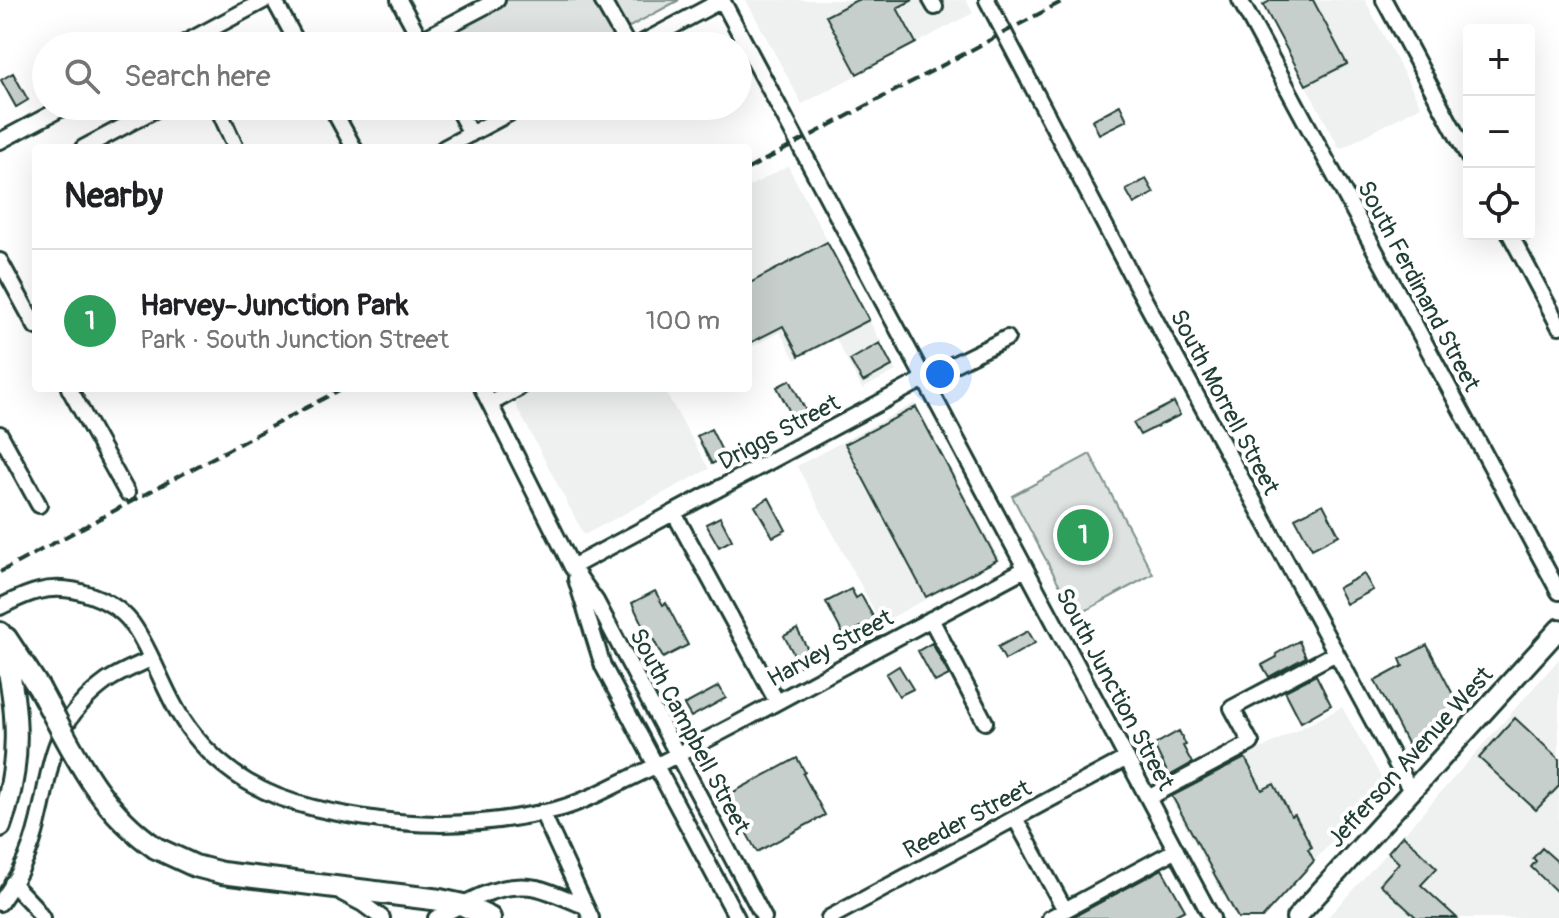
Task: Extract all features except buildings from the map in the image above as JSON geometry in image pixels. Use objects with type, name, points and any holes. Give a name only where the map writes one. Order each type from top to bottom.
[{"type":"highway","points":[[0,632],[13,692],[16,753],[12,784],[0,826]]},
{"type":"highway","points":[[0,632],[31,674],[104,801],[128,827],[156,848],[195,866],[222,873],[425,897],[463,905],[490,918]]},
{"type":"main road","name":"Jefferson Avenue West","points":[[1296,918],[1559,629]]},
{"type":"street","points":[[207,32],[265,0]]},
{"type":"street","points":[[274,0],[291,32]]},
{"type":"street","points":[[399,0],[416,32]]},
{"type":"street","points":[[441,32],[497,0]]},
{"type":"street","points":[[602,0],[620,32]]},
{"type":"street","points":[[662,32],[722,0]]},
{"type":"street","name":"South Junction Street","points":[[722,0],[739,32]]},
{"type":"street","name":"South Morrell Street","points":[[987,0],[1132,277],[1411,791]]},
{"type":"street","name":"South Ferdinand Street","points":[[1240,0],[1559,592]]},
{"type":"street","points":[[1384,0],[1463,147]]},
{"type":"street","name":"South Junction Street","points":[[752,56],[1212,918]]},
{"type":"street","points":[[0,141],[40,120]]},
{"type":"street","points":[[91,144],[136,120]]},
{"type":"street","points":[[223,120],[234,144]]},
{"type":"street","points":[[339,120],[352,144]]},
{"type":"street","points":[[464,120],[471,134]]},
{"type":"street","points":[[452,144],[497,120]]},
{"type":"street","points":[[1513,240],[1559,326]]},
{"type":"street","points":[[0,261],[32,316]]},
{"type":"street","name":"Driggs Street","points":[[572,567],[1007,338]]},
{"type":"street","points":[[71,392],[127,493]]},
{"type":"street","name":"South Campbell Street","points":[[484,392],[572,567],[596,601],[764,918]]},
{"type":"street","points":[[490,404],[512,392]]},
{"type":"street","points":[[0,434],[39,505]]},
{"type":"street","points":[[674,513],[777,702]]},
{"type":"street","name":"South Campbell Street","points":[[572,567],[603,666],[737,918]]},
{"type":"street","name":"Harvey Street","points":[[0,607],[50,589],[80,592],[112,607],[135,627],[182,720],[203,746],[243,781],[272,795],[377,820],[473,824],[576,803],[657,766],[1025,569]]},
{"type":"street","points":[[931,619],[985,722]]},
{"type":"street","points":[[1148,798],[1251,743],[1232,708],[1336,653]]},
{"type":"street","points":[[0,903],[28,855],[53,751],[66,724],[84,701],[109,680],[151,659]]},
{"type":"street","name":"Reeder Street","points":[[829,918],[1127,758]]},
{"type":"street","points":[[542,812],[588,912]]},
{"type":"street","points":[[1015,818],[1065,910]]},
{"type":"street","points":[[1050,918],[1176,850]]},
{"type":"street","points":[[12,883],[42,918]]},
{"type":"street","points":[[323,886],[355,899],[382,918]]},
{"type":"street","points":[[436,918],[487,893],[525,886],[550,893],[588,912]]},
{"type":"shaded area","points":[[507,0],[596,0],[613,32],[447,32]]},
{"type":"shaded area","points":[[608,0],[679,0],[624,30]]},
{"type":"shaded area","points":[[746,0],[966,0],[973,13],[802,104]]},
{"type":"shaded area","points":[[1260,0],[1365,0],[1421,106],[1340,149]]},
{"type":"shaded area","points":[[788,166],[896,371],[862,389],[836,339],[795,360],[780,332],[752,347],[752,185]]},
{"type":"shaded area","points":[[509,392],[668,392],[709,469],[584,535]]},
{"type":"shaded area","points":[[915,403],[1000,560],[881,623],[797,466]]},
{"type":"shaded area","points":[[1090,454],[1153,574],[1076,616],[1012,496]]},
{"type":"shaded area","points":[[1559,659],[1559,918],[1327,918],[1403,835]]},
{"type":"shaded area","points":[[1342,707],[1385,784],[1262,918],[1236,918],[1169,796]]},
{"type":"railway","points":[[752,167],[1065,0]]},
{"type":"railway","points":[[0,572],[336,392]]},
{"type":"place","name":"Harvey-Junction Park","points":[[1083,535]]}]
